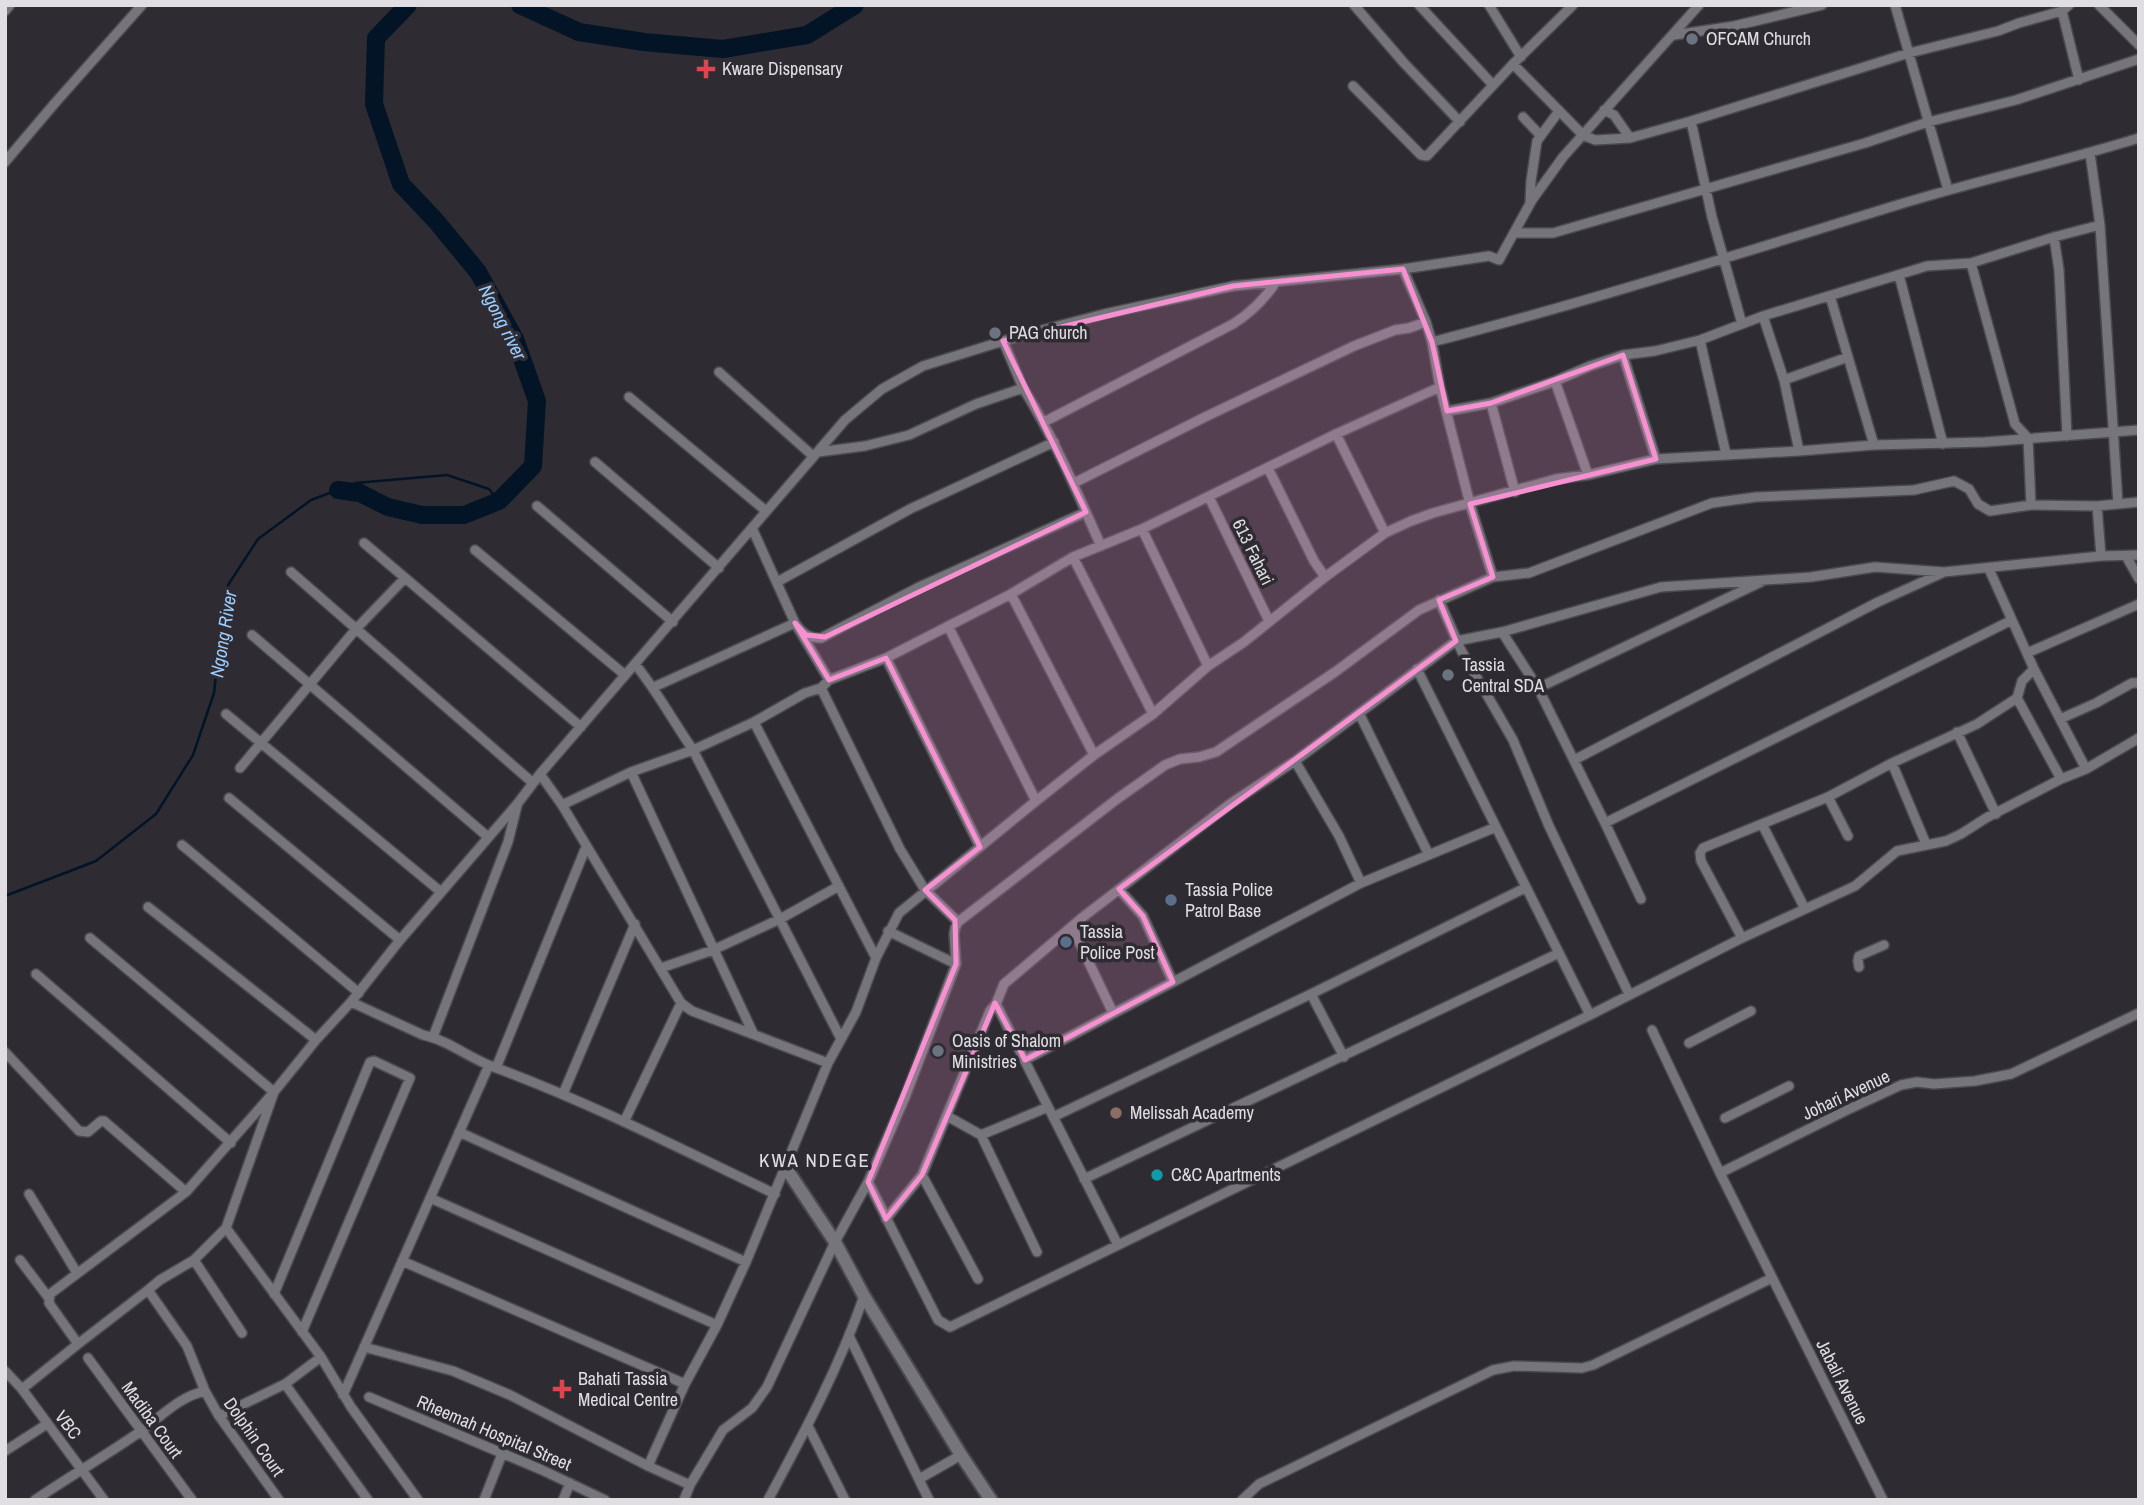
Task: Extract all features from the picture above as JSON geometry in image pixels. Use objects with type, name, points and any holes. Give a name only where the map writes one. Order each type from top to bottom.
[{"type":"street","points":[[5,11],[10,5]]},
{"type":"street","points":[[5,162],[142,5]]},
{"type":"street","points":[[1354,5],[1460,122]]},
{"type":"street","points":[[1419,5],[1493,86]]},
{"type":"street","points":[[1489,5],[1517,61],[1559,111],[1583,135],[1595,140],[1630,138],[1691,121],[1909,52],[1998,31],[2066,8],[2079,80]]},
{"type":"street","points":[[1353,86],[1424,157],[1427,156],[1573,5]]},
{"type":"street","points":[[48,1297],[186,1192],[359,993],[400,940],[540,774],[815,454],[845,420],[882,389],[902,376],[945,358],[1104,314],[1233,286],[1403,270],[1489,256],[1499,260],[1547,178],[1699,5]]},
{"type":"street","points":[[1674,34],[1734,26],[1822,5]]},
{"type":"street","points":[[1895,5],[1948,190]]},
{"type":"street","points":[[2099,5],[2139,45]]},
{"type":"street","points":[[1516,233],[1553,233],[1865,143],[1928,122],[2016,100],[2139,59]]},
{"type":"street","points":[[1604,110],[1614,115],[1630,138]]},
{"type":"street","points":[[1530,204],[1532,171],[1540,135],[1559,111]]},
{"type":"street","points":[[1523,117],[1540,135]]},
{"type":"street","points":[[1691,121],[1712,217],[1742,324]]},
{"type":"street","points":[[1432,342],[1667,276],[1948,190],[2139,138]]},
{"type":"street","points":[[2090,153],[2099,225],[2118,504]]},
{"type":"street","points":[[1447,411],[1491,403],[1623,355],[1655,351],[1700,340],[1763,316],[1927,266],[1971,263],[2099,225]]},
{"type":"street","points":[[2054,237],[2059,270],[2067,436]]},
{"type":"street","points":[[1971,263],[2015,424],[2028,438],[2031,505]]},
{"type":"street","points":[[1403,270],[1432,342],[1440,387],[1470,504],[1493,577]]},
{"type":"street","points":[[1899,275],[1943,443]]},
{"type":"street","points":[[1044,422],[1242,318],[1262,303],[1276,282]]},
{"type":"street","points":[[1830,296],[1874,445]]},
{"type":"street","points":[[1763,316],[1784,380],[1799,451]]},
{"type":"street","points":[[1074,483],[1354,346],[1395,330],[1426,322]]},
{"type":"street","points":[[1700,340],[1726,454]]},
{"type":"street","points":[[1003,341],[1023,388],[1044,422],[1074,483],[1101,546]]},
{"type":"street","points":[[1623,355],[1656,459]]},
{"type":"street","points":[[1784,380],[1848,357]]},
{"type":"street","points":[[719,372],[815,454],[909,435],[976,404],[1023,388]]},
{"type":"street","points":[[1555,381],[1588,475]]},
{"type":"street","points":[[562,805],[631,772],[693,750],[754,722],[805,693],[821,688],[829,680],[886,658],[1011,594],[1073,557],[1209,497],[1336,434],[1440,387]]},
{"type":"street","points":[[629,397],[766,511]]},
{"type":"street","points":[[1491,403],[1515,492]]},
{"type":"street","points":[[648,1466],[685,1384],[717,1325],[746,1262],[828,1063],[856,1012],[876,958],[899,913],[1094,755],[1153,714],[1208,666],[1244,642],[1385,533],[1433,513],[1556,479],[1588,475],[1656,459],[1874,445],[1984,442],[2139,430]]},
{"type":"street","points":[[1336,434],[1385,533]]},
{"type":"street","points":[[777,582],[910,509],[1054,442]]},
{"type":"street","points":[[595,462],[719,568]]},
{"type":"street","points":[[1268,468],[1314,561],[1325,577]]},
{"type":"street","points":[[684,1500],[723,1430],[752,1408],[767,1387],[835,1242],[868,1182],[905,1097],[956,964],[954,933],[958,922],[1165,765],[1180,759],[1216,752],[1335,672],[1419,610],[1439,600],[1493,577],[1529,573],[1712,503],[1756,497],[1914,490],[1954,481],[1969,489],[1978,504],[1990,511],[2031,505],[2097,506],[2139,502]]},
{"type":"street","name":"613 Fahari","points":[[1209,497],[1269,621]]},
{"type":"street","points":[[537,506],[673,622]]},
{"type":"street","points":[[2097,506],[2101,556]]},
{"type":"street","points":[[795,623],[806,635],[813,638],[825,637],[919,587],[1086,512]]},
{"type":"street","points":[[752,528],[795,623],[829,680]]},
{"type":"street","points":[[1142,528],[1208,666]]},
{"type":"street","points":[[364,543],[581,727]]},
{"type":"street","points":[[475,550],[625,675]]},
{"type":"street","points":[[887,1219],[922,1175],[990,1011],[996,1004],[1004,984],[1033,958],[1230,804],[1295,761],[1457,640],[1502,632],[1661,587],[1811,577],[1875,567],[1944,572],[2101,556],[2139,555]]},
{"type":"street","points":[[2126,556],[2139,579]]},
{"type":"street","points":[[1073,557],[1153,714]]},
{"type":"street","points":[[1989,569],[2034,669],[2086,769]]},
{"type":"street","points":[[291,572],[533,783]]},
{"type":"street","points":[[1574,760],[1878,602],[1944,572]]},
{"type":"street","points":[[240,768],[356,629],[405,578]]},
{"type":"street","points":[[1538,688],[1766,579]]},
{"type":"street","points":[[1011,594],[1094,755]]},
{"type":"street","points":[[1439,600],[1457,640],[1513,740],[1549,827],[1629,994]]},
{"type":"street","points":[[2027,653],[2139,604]]},
{"type":"street","points":[[1605,823],[2012,620]]},
{"type":"street","points":[[654,687],[795,623]]},
{"type":"street","points":[[948,626],[1036,801]]},
{"type":"street","points":[[1502,632],[1538,688],[1641,899]]},
{"type":"street","points":[[251,635],[488,837]]},
{"type":"street","points":[[886,658],[980,847]]},
{"type":"street","points":[[635,664],[654,687],[693,750],[841,1039]]},
{"type":"street","points":[[1417,669],[1590,1015]]},
{"type":"street","points":[[1742,938],[1701,861],[1700,853],[1703,848],[1828,797],[1892,763],[1977,724],[2017,698],[2022,681],[2034,669]]},
{"type":"street","points":[[2060,719],[2132,683],[2139,683]]},
{"type":"street","points":[[821,688],[900,849],[925,890],[958,922]]},
{"type":"street","points":[[2017,698],[2061,779]]},
{"type":"street","points":[[1359,713],[1429,853]]},
{"type":"street","points":[[226,714],[441,892]]},
{"type":"street","points":[[754,722],[876,958]]},
{"type":"street","points":[[1957,732],[1996,814]]},
{"type":"street","points":[[868,1182],[938,1320],[950,1327],[1590,1015],[1742,938],[1855,886],[1897,851],[1946,841],[2061,779],[2086,769],[2139,738]]},
{"type":"street","points":[[1295,761],[1339,836],[1361,883]]},
{"type":"street","points":[[1892,763],[1926,844]]},
{"type":"street","points":[[631,772],[753,1033]]},
{"type":"street","points":[[540,774],[562,805],[681,1003],[692,1011],[828,1063]]},
{"type":"street","points":[[1828,797],[1848,836]]},
{"type":"street","points":[[229,798],[400,940]]},
{"type":"street","points":[[433,1037],[508,842],[518,803]]},
{"type":"street","points":[[1762,824],[1805,909]]},
{"type":"street","points":[[1025,1060],[1361,883],[1496,827]]},
{"type":"street","points":[[182,845],[359,993]]},
{"type":"street","points":[[343,1395],[459,1132],[493,1066],[586,847]]},
{"type":"street","points":[[661,968],[713,950],[780,919],[839,886]]},
{"type":"street","points":[[1053,1117],[1525,888]]},
{"type":"street","points":[[1119,890],[1143,916],[1173,982]]},
{"type":"street","points":[[148,907],[316,1040]]},
{"type":"street","points":[[563,1094],[635,924]]},
{"type":"street","points":[[1072,927],[1113,1013]]},
{"type":"street","points":[[888,931],[956,964]]},
{"type":"street","points":[[90,938],[274,1092]]},
{"type":"street","points":[[1859,967],[1859,956],[1884,945]]},
{"type":"street","points":[[1084,1179],[1559,953]]},
{"type":"street","points":[[36,974],[231,1143]]},
{"type":"street","points":[[1311,994],[1344,1057]]},
{"type":"street","points":[[351,1002],[493,1066],[563,1094],[775,1194]]},
{"type":"street","points":[[624,1122],[681,1003]]},
{"type":"street","points":[[996,1004],[1118,1245]]},
{"type":"street","points":[[1689,1043],[1751,1012]]},
{"type":"street","name":"Johari Avenue","points":[[1720,1173],[1901,1085],[1917,1082],[1934,1084],[1975,1081],[2011,1074],[2139,1013]]},
{"type":"street","points":[[1242,1500],[1259,1484],[1493,1370],[1514,1366],[1593,1366],[1772,1278],[1652,1030]]},
{"type":"street","points":[[5,1052],[79,1131],[88,1132],[104,1121],[186,1192]]},
{"type":"street","points":[[274,1294],[370,1062],[374,1061],[410,1078],[302,1332]]},
{"type":"street","points":[[1725,1118],[1789,1086]]},
{"type":"street","points":[[22,1389],[160,1280],[194,1260],[226,1228],[274,1092]]},
{"type":"street","points":[[981,1135],[1048,1107]]},
{"type":"street","points":[[947,1116],[981,1135],[1037,1252]]},
{"type":"street","points":[[459,1132],[746,1262]]},
{"type":"street","points":[[786,1168],[835,1242],[864,1296],[991,1500]]},
{"type":"street","points":[[922,1175],[978,1279]]},
{"type":"street","points":[[29,1194],[78,1273]]},
{"type":"street","points":[[430,1198],[717,1325]]},
{"type":"street","points":[[226,1228],[321,1357],[343,1395],[418,1500]]},
{"type":"street","points":[[20,1259],[78,1344]]},
{"type":"street","points":[[194,1260],[242,1333]]},
{"type":"street","points":[[402,1261],[685,1384]]},
{"type":"street","name":"Jabali Avenue","points":[[1772,1278],[1883,1500]]},
{"type":"street","name":"Dolphin Court","points":[[148,1290],[187,1346],[205,1391],[219,1416],[279,1500]]},
{"type":"street","points":[[768,1500],[808,1426],[850,1338],[864,1296]]},
{"type":"street","points":[[850,1338],[929,1500]]},
{"type":"street","points":[[364,1347],[453,1371],[510,1395],[648,1466],[691,1485]]},
{"type":"street","points":[[219,1416],[285,1384],[321,1357]]},
{"type":"street","name":"Madiba Court","points":[[88,1358],[192,1500]]},
{"type":"street","name":"VBC","points":[[5,1371],[22,1389],[103,1500]]},
{"type":"street","points":[[285,1384],[368,1500]]},
{"type":"street","points":[[35,1500],[141,1431],[179,1401],[191,1394],[205,1391]]},
{"type":"street","name":"Rheemah Hospital Street","points":[[369,1397],[605,1500]]},
{"type":"street","points":[[5,1451],[47,1424]]},
{"type":"street","points":[[808,1426],[845,1500]]},
{"type":"street","points":[[484,1500],[502,1454]]},
{"type":"street","points":[[919,1479],[961,1455]]},
{"type":"street","points":[[563,1500],[570,1483]]},
{"type":"highlighted area","points":[[1403,269],[1432,342],[1447,411],[1491,403],[1623,355],[1656,459],[1470,504],[1493,577],[1439,600],[1456,641],[1119,889],[1143,916],[1173,982],[1025,1060],[995,1003],[922,1175],[886,1219],[868,1182],[956,964],[955,920],[925,890],[980,847],[886,658],[829,680],[795,623],[806,635],[825,637],[1086,512],[1003,341],[1233,286]]},
{"type":"waterway","name":"Ngong river","points":[[338,490],[360,493],[388,507],[422,515],[464,515],[499,501],[533,466],[537,401],[515,339],[478,272],[401,184],[374,104],[376,38],[408,5]]},
{"type":"waterway","name":"Ngong river","points":[[520,5],[579,32],[644,42],[723,49],[807,35],[855,5]]},
{"type":"waterway","name":"Ngong River","points":[[5,896],[96,861],[156,814],[193,755],[214,693],[228,585],[258,539],[311,500],[356,483],[447,475],[489,489],[499,501]]},
{"type":"place","name":"OFCAM Church","points":[[1692,39]]},
{"type":"place","name":"Kware Dispensary","points":[[706,69]]},
{"type":"place","name":"PAG church","points":[[995,333]]},
{"type":"place","name":"Tassia Central SDA","points":[[1448,675]]},
{"type":"place","name":"Tassia Police Patrol Base","points":[[1171,900]]},
{"type":"place","name":"Tassia Police Post","points":[[1066,942]]},
{"type":"place","name":"Oasis of Shalom Ministries","points":[[938,1051]]},
{"type":"place","name":"Melissah Academy","points":[[1116,1113]]},
{"type":"place","name":"C&C Apartments","points":[[1157,1175]]},
{"type":"place","name":"Bahati Tassia Medical Centre","points":[[562,1389]]},
{"type":"district","name":"KWA NDEGE","points":[[815,1160]]}]
